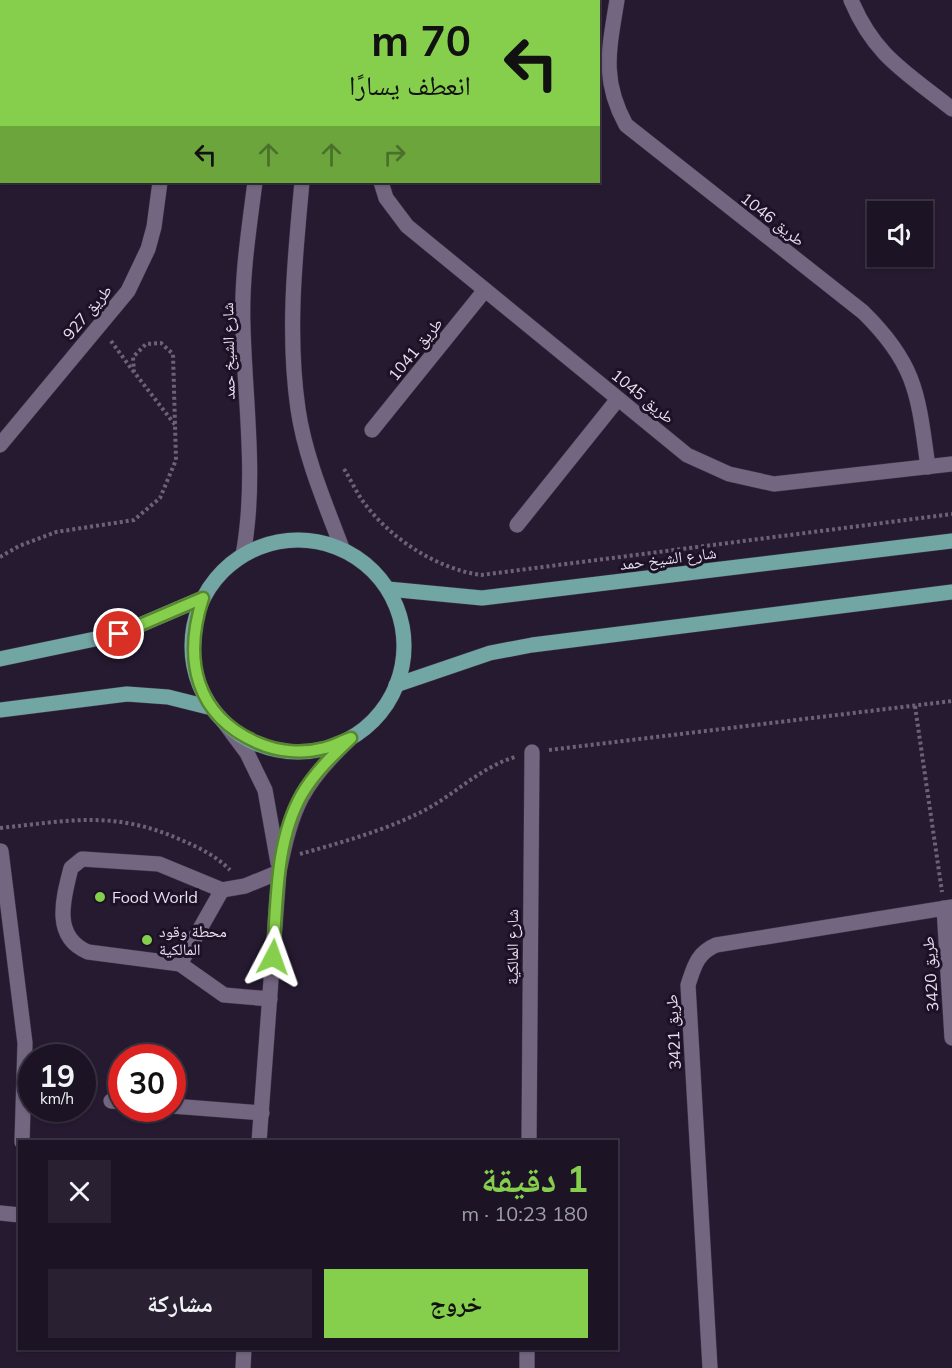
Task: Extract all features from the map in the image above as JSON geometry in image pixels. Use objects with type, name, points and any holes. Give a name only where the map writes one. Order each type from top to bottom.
[{"type":"main road","points":[[291,539],[317,541],[342,548],[367,566],[388,589],[398,612],[404,636],[403,661],[396,685],[378,715],[351,738],[325,748],[298,752],[280,750],[246,738],[208,707],[196,675],[192,649],[195,623],[203,598],[220,574],[243,555],[266,544],[291,539]]},
{"type":"main road","name":"شارع الشيخ حمد","points":[[388,589],[482,598],[952,542]]},
{"type":"main road","points":[[396,685],[490,653],[532,645],[952,592]]},
{"type":"main road","points":[[0,659],[119,634],[203,598]]},
{"type":"main road","points":[[0,710],[127,694],[168,697],[208,707]]},
{"type":"street","name":"طريق 1046","points":[[617,0],[608,75],[613,101],[626,125],[863,312],[889,338],[908,369],[920,404],[928,467]]},
{"type":"street","points":[[851,0],[863,28],[882,54],[952,109]]},
{"type":"street","name":"طريق 927","points":[[0,445],[128,291],[139,271],[154,227],[160,183]]},
{"type":"street","name":"شارع الشيخ حمد","points":[[243,555],[249,523],[251,486],[243,325],[255,183]]},
{"type":"street","points":[[302,183],[294,267],[291,343],[298,410],[315,476],[342,548]]},
{"type":"street","name":"طريق 1045","points":[[381,183],[386,198],[407,226],[687,455],[729,474],[774,484],[952,464]]},
{"type":"street","name":"طريق 1041","points":[[372,430],[485,290]]},
{"type":"street","points":[[517,525],[618,399]]},
{"type":"street","points":[[224,722],[247,753],[266,790],[279,872]]},
{"type":"street","points":[[260,1140],[279,872],[287,832],[301,795],[324,763],[351,738]]},
{"type":"street","name":"شارع المالكية","points":[[529,1140],[532,752]]},
{"type":"street","points":[[1,851],[25,1043],[22,1140]]},
{"type":"street","points":[[270,999],[224,995],[180,964],[88,952],[75,946],[66,936],[63,924],[71,868],[82,859],[140,861],[176,870],[222,890],[245,885],[279,872]]},
{"type":"street","points":[[180,964],[222,890]]},
{"type":"street","name":"طريق 3420","points":[[948,907],[952,1038]]},
{"type":"street","name":"طريق 3421","points":[[710,1368],[688,985],[695,962],[705,950],[716,945],[948,907]]},
{"type":"street","points":[[186,1107],[262,1113]]},
{"type":"street","points":[[0,1213],[18,1215]]},
{"type":"street","points":[[243,1368],[244,1350]]},
{"type":"street","points":[[527,1350],[527,1368]]},
{"type":"path","points":[[96,330],[111,341],[176,426]]},
{"type":"path","points":[[0,557],[19,546],[56,532],[134,520],[160,498],[176,460],[173,354],[161,343],[146,344],[133,357],[134,372]]},
{"type":"path","points":[[344,469],[366,505],[396,535],[431,559],[465,572],[482,575],[952,514]]},
{"type":"path","points":[[279,872],[300,854],[326,848],[418,814],[496,763],[532,752],[952,701]]},
{"type":"path","points":[[915,706],[948,907]]},
{"type":"path","points":[[0,828],[78,820],[118,820],[152,827],[215,856],[245,885]]},
{"type":"place","name":"Food World","points":[[100,897]]},
{"type":"place","name":"محطة وقود المالكية","points":[[147,940]]},
{"type":"route","points":[[119,634],[203,598],[195,623],[192,649],[196,675],[208,707],[246,738],[271,748],[298,752],[325,748],[351,738],[324,763],[301,795],[287,832],[279,872],[273,957]]}]
